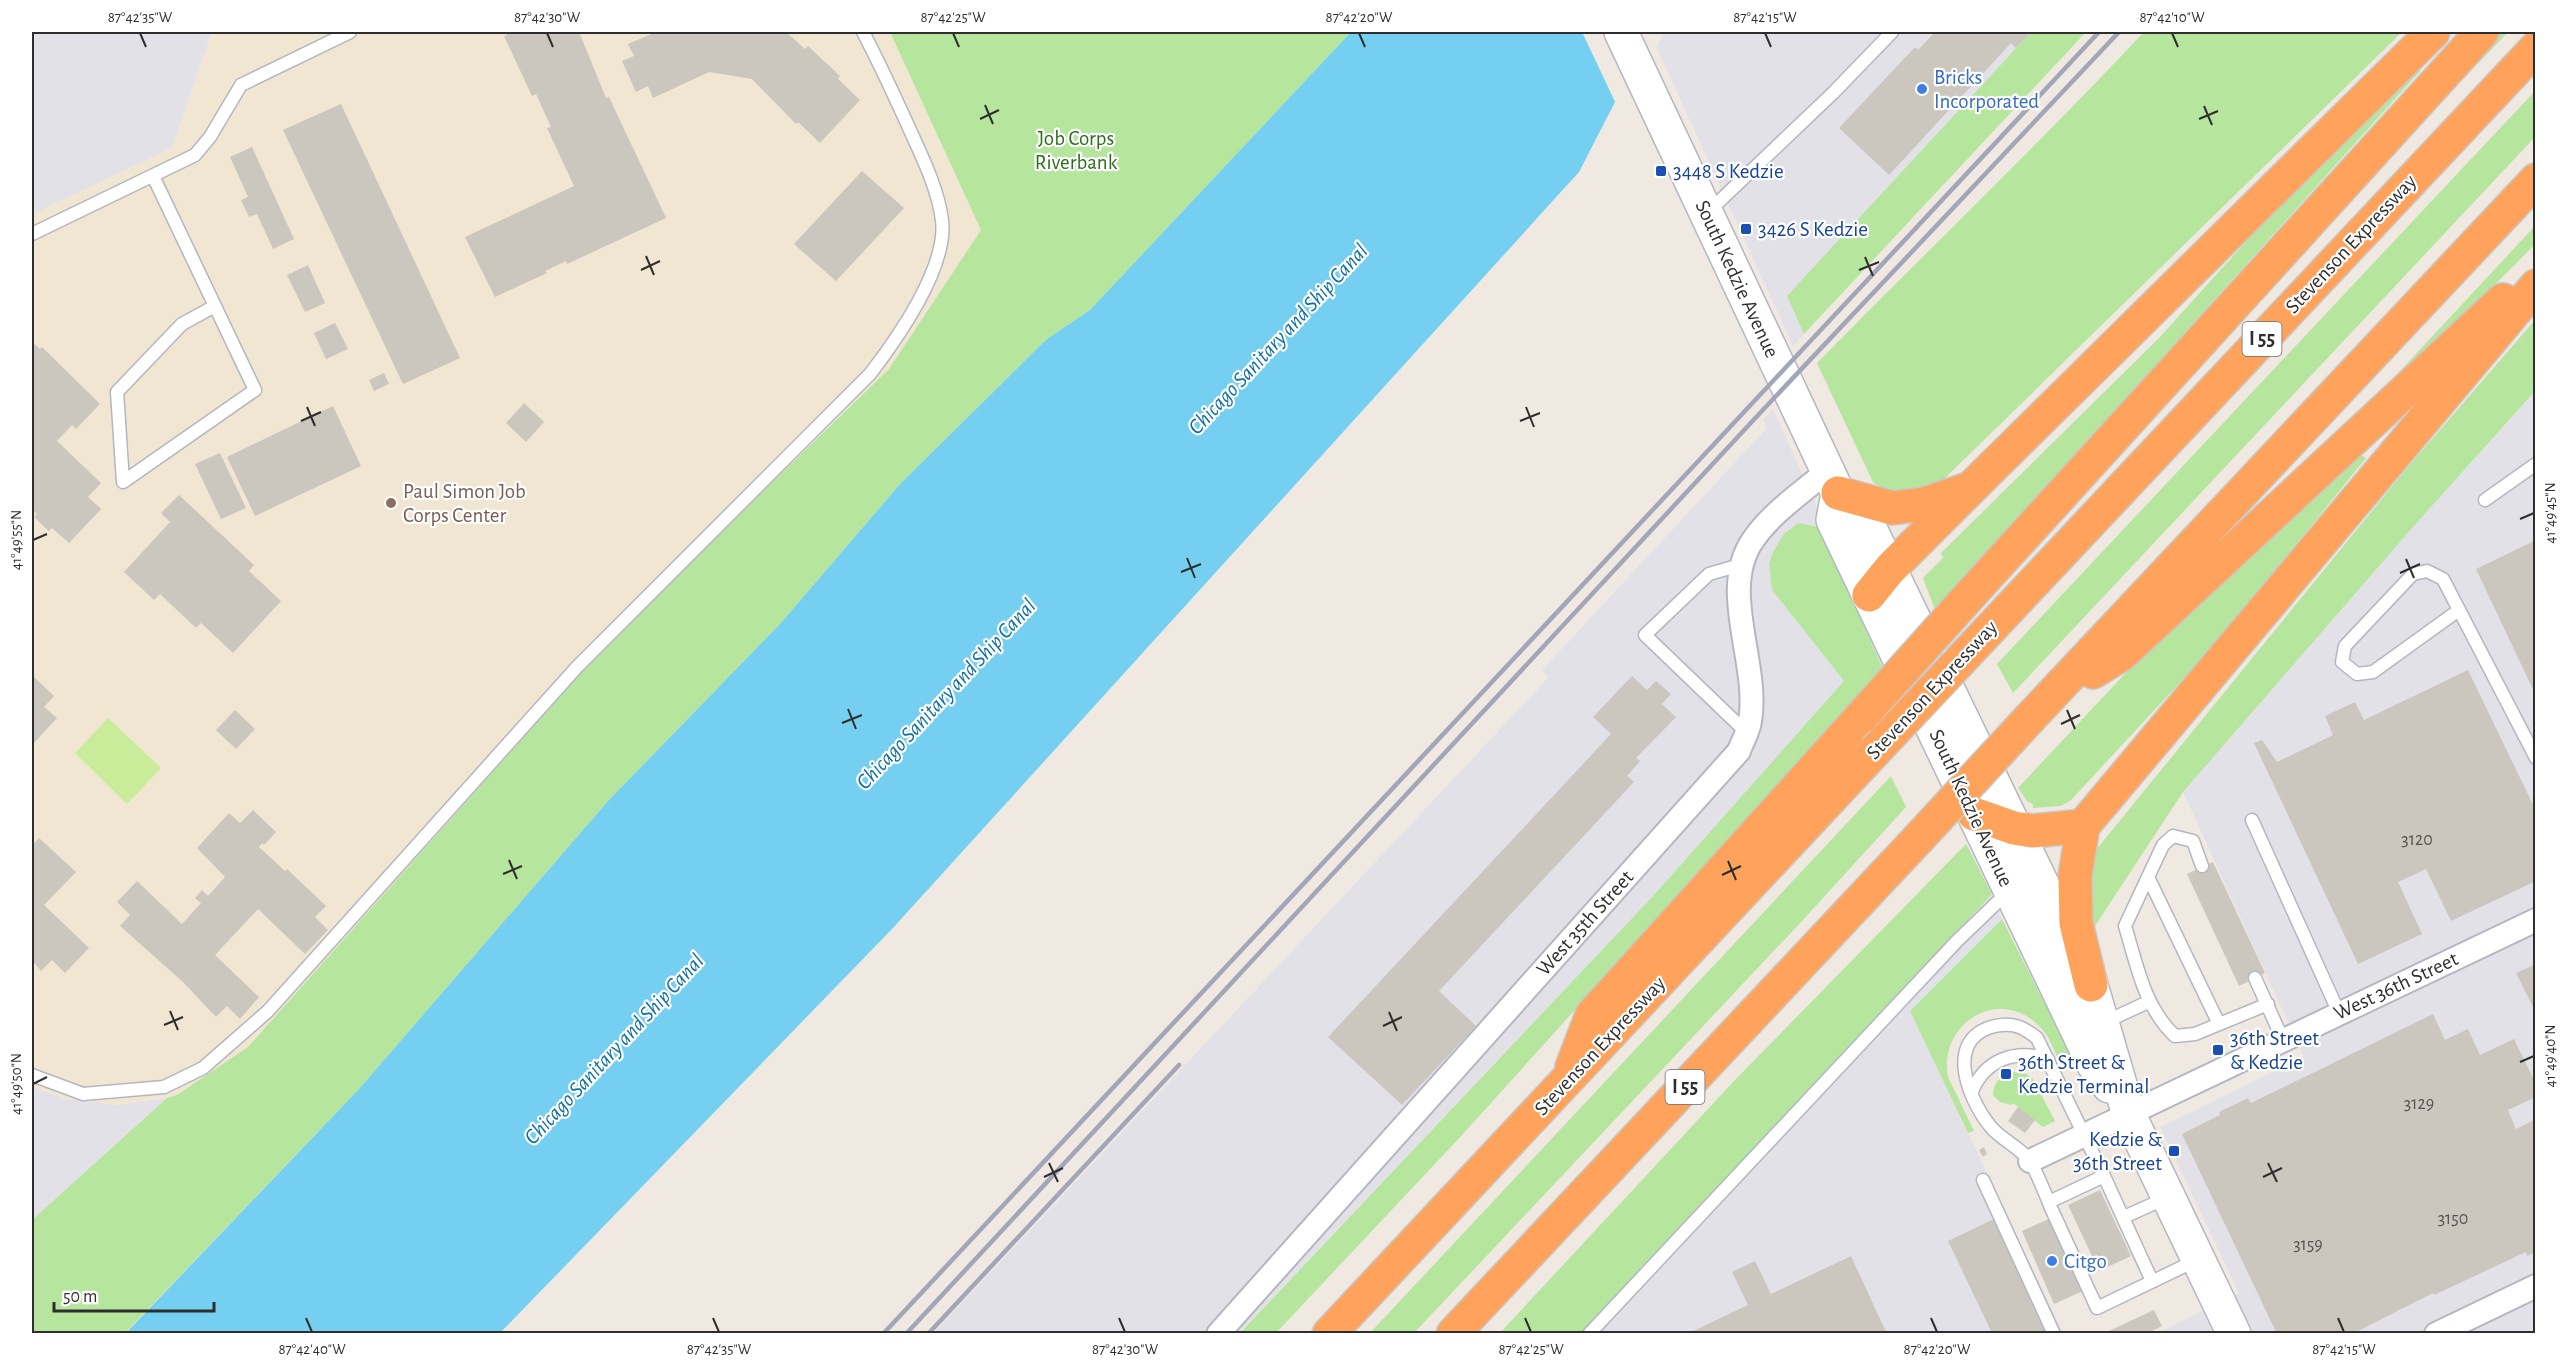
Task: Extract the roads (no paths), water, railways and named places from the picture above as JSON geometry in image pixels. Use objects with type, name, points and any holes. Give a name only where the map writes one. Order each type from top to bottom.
[{"type":"highway","points":[[1869,595],[1890,569],[1972,487],[2433,32]]},
{"type":"highway","points":[[1566,1082],[1592,1015],[2482,32]]},
{"type":"highway","name":"Stevenson Expressway","points":[[1329,1334],[2535,48]]},
{"type":"highway","name":"I 55","points":[[1453,1334],[2535,180]]},
{"type":"highway","points":[[2039,709],[2122,654],[2493,309],[2535,273]]},
{"type":"highway","points":[[2091,985],[2076,923],[2075,876],[2083,825],[2535,286]]},
{"type":"highway","points":[[1832,482],[1892,508],[1924,504],[1972,487]]},
{"type":"highway","points":[[1974,814],[2014,828],[2032,831],[2083,825]]},
{"type":"main road","name":"South Kedzie Avenue","points":[[1621,32],[1832,482],[1861,510],[2091,985],[2129,1114],[2234,1334]]},
{"type":"main road","name":"South Kedzie Avenue","points":[[1832,482],[1833,520],[2094,1065],[2129,1114]]},
{"type":"street","name":"West 35th Street","points":[[1218,1334],[1738,751],[1750,723],[1752,694],[1738,588],[1740,565],[1751,542],[1769,519],[1832,482]]},
{"type":"street","name":"West 36th Street","points":[[2030,1161],[2535,920]]},
{"type":"street","points":[[2436,1334],[2535,1286]]},
{"type":"lane","points":[[32,234],[195,154],[210,136],[241,86],[350,32]]},
{"type":"lane","points":[[32,1075],[83,1094],[164,1087],[203,1068],[267,1011],[578,667],[870,374],[887,352],[928,285],[939,247],[942,221],[927,168],[863,32]]},
{"type":"lane","points":[[1706,214],[1833,93],[1892,32]]},
{"type":"lane","points":[[153,176],[215,306],[255,390],[123,482],[117,392],[182,324],[215,306]]},
{"type":"lane","points":[[2485,500],[2535,464]]},
{"type":"lane","points":[[1740,565],[1709,574],[1645,635],[1746,732]]},
{"type":"lane","points":[[2459,610],[2373,672],[2357,674],[2342,662],[2345,646],[2413,574],[2427,571],[2443,579],[2459,610],[2535,758]]},
{"type":"lane","points":[[2252,820],[2340,1013]]},
{"type":"lane","points":[[2202,866],[2193,841],[2173,836],[2163,845],[2125,926],[2148,1002],[2159,1022],[2175,1036],[2195,1034],[2268,1004]]},
{"type":"lane","points":[[2148,877],[2219,1024]]},
{"type":"lane","points":[[1590,1334],[1957,941],[2010,890]]},
{"type":"lane","points":[[2255,978],[2283,1040]]},
{"type":"lane","points":[[2103,1023],[2148,1002]]},
{"type":"lane","points":[[2152,1281],[2124,1217],[2037,1038],[2018,1025],[2008,1023],[1984,1029],[1970,1041],[1964,1056],[1963,1065],[1972,1091],[1989,1125],[2030,1161],[2097,1308],[2198,1259]]},
{"type":"lane","points":[[1972,1091],[1978,1077],[1995,1063],[2013,1056],[2031,1054],[2048,1059]]},
{"type":"lane","points":[[2049,1202],[2104,1176]]},
{"type":"lane","points":[[1983,1180],[2054,1334]]},
{"type":"lane","points":[[2124,1217],[2168,1197]]},
{"type":"water","name":"Chicago Sanitary and Ship Canal","points":[[1351,32],[1663,32],[1615,102],[1579,172],[892,929],[500,1333],[125,1334],[359,1089],[608,801],[780,624],[901,483],[1047,339],[1090,310]]},
{"type":"railway","points":[[883,1334],[2099,32]]},
{"type":"railway","points":[[906,1334],[1760,413],[2119,32]]},
{"type":"railway","points":[[928,1334],[1179,1065]]},
{"type":"place","name":"Bricks Incorporated","points":[[1922,89]]},
{"type":"place","name":"3448 S Kedzie","points":[[1661,171]]},
{"type":"place","name":"3426 S Kedzie","points":[[1746,229]]},
{"type":"place","name":"Paul Simon Job Corps Center","points":[[391,503]]},
{"type":"place","name":"36th Street & Kedzie","points":[[2218,1050]]},
{"type":"place","name":"36th Street & Kedzie Terminal","points":[[2006,1074]]},
{"type":"place","name":"Kedzie & 36th Street","points":[[2174,1151]]},
{"type":"place","name":"Citgo","points":[[2052,1261]]},
{"type":"park label","name":"Job Corps Riverbank","points":[[1076,150]]}]
